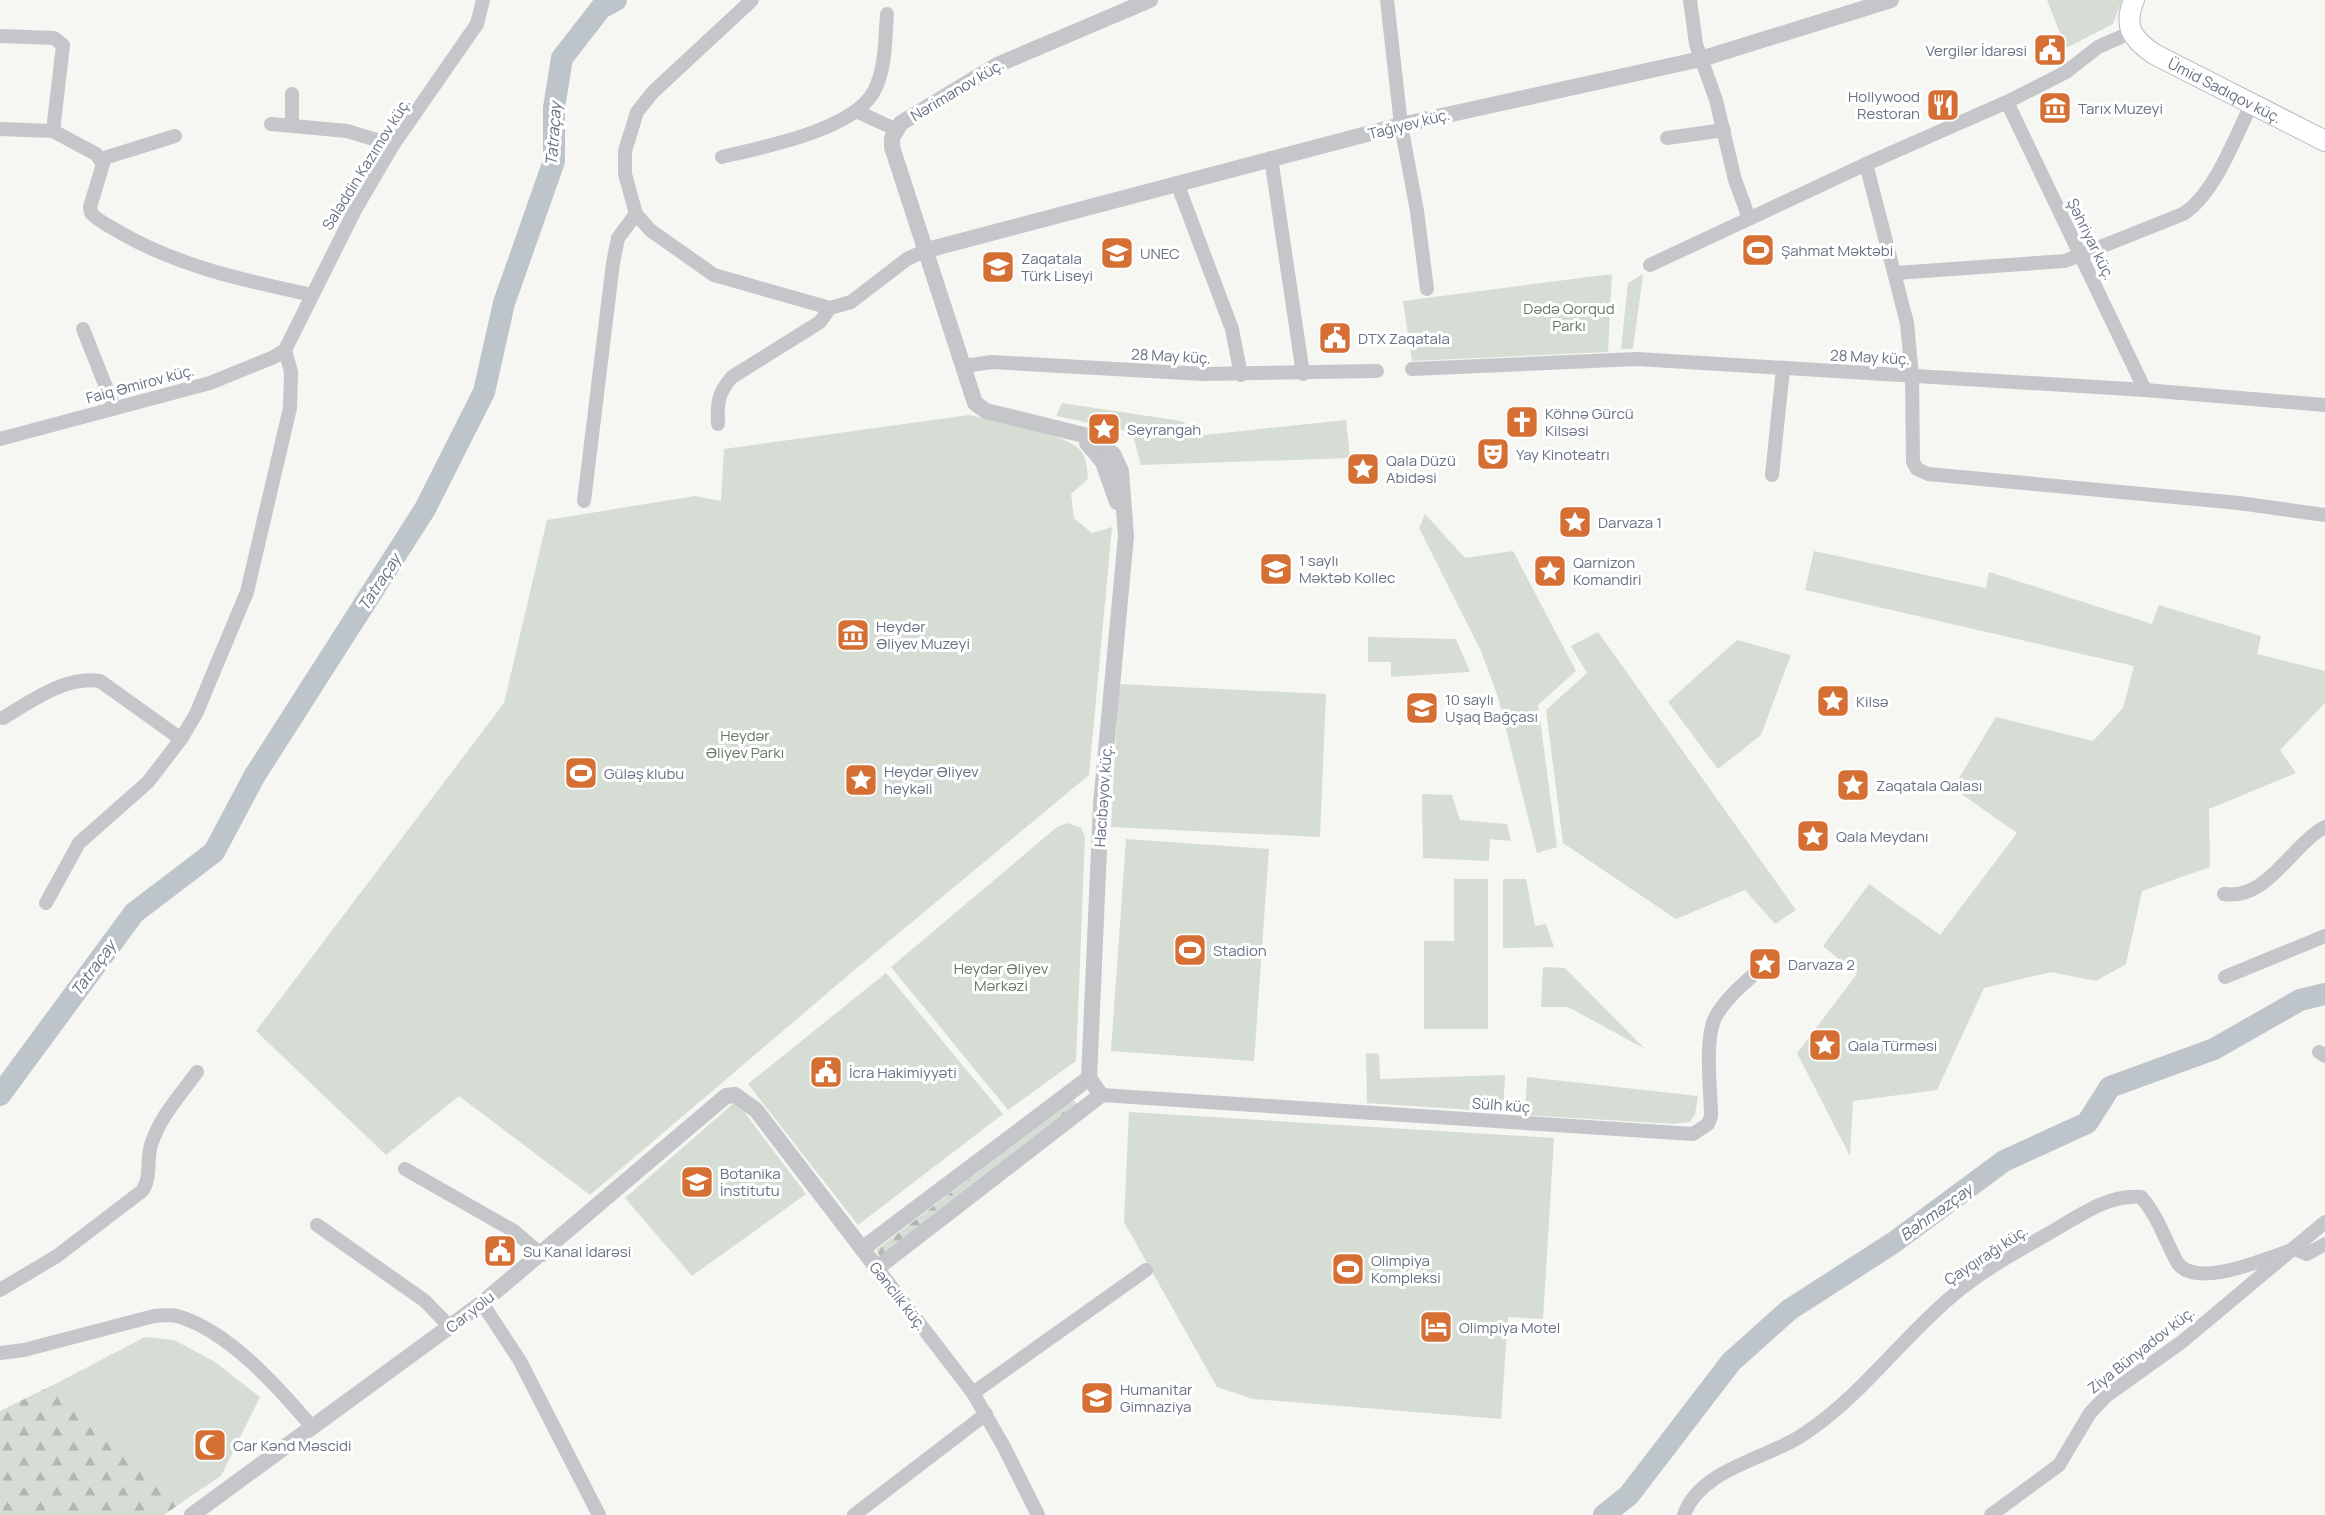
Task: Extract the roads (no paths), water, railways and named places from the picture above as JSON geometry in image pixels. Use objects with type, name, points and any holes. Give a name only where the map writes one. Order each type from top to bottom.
[{"type":"main road","points":[[2130,33],[2129,14],[2134,0]]},
{"type":"main road","name":"Ümid Sadıqov küç.","points":[[2130,33],[2139,44],[2154,54],[2325,141]]},
{"type":"street","name":"Saləddin Kazımov küç.","points":[[285,350],[337,242],[393,145],[468,38],[482,12],[483,0]]},
{"type":"street","points":[[752,0],[653,92],[637,112],[625,152],[625,174],[636,214],[650,230],[714,275],[830,308],[850,302],[907,259],[927,250]]},
{"type":"street","name":"Nərimanov küç.","points":[[964,366],[892,147],[895,129],[997,65],[1150,0]]},
{"type":"street","points":[[1387,0],[1401,125],[1417,211],[1427,289]]},
{"type":"street","points":[[1690,0],[1692,26],[1724,130],[1739,195],[1749,218]]},
{"type":"street","name":"Tağıyev küç.","points":[[927,250],[1401,125],[1701,59],[1891,0]]},
{"type":"street","points":[[722,157],[797,138],[858,112],[876,88],[882,64],[887,14]]},
{"type":"street","points":[[1650,265],[1866,164],[2007,102],[2066,72],[2098,47],[2130,33]]},
{"type":"street","points":[[0,36],[54,38],[63,45],[53,131]]},
{"type":"street","points":[[292,94],[292,124]]},
{"type":"street","name":"Şəhriyar küç.","points":[[2007,102],[2145,390]]},
{"type":"street","points":[[1896,273],[2044,264],[2081,256],[2183,214],[2196,207],[2206,193],[2252,103]]},
{"type":"street","points":[[858,112],[895,129]]},
{"type":"street","points":[[271,124],[292,124],[347,131],[393,145]]},
{"type":"street","points":[[0,129],[53,131],[101,159],[103,164],[90,207],[94,217],[141,244],[171,257],[239,279],[312,296]]},
{"type":"street","points":[[1667,138],[1724,130]]},
{"type":"street","points":[[101,159],[176,136]]},
{"type":"street","points":[[1271,158],[1303,374]]},
{"type":"street","points":[[1866,164],[1896,273],[1906,323],[1912,376],[1913,462],[1917,469],[1928,474],[2239,503],[2325,515]]},
{"type":"street","points":[[1177,183],[1232,329],[1241,375]]},
{"type":"street","points":[[584,501],[613,263],[618,238],[636,214]]},
{"type":"street","points":[[718,424],[717,400],[721,390],[732,377],[820,322],[830,308]]},
{"type":"street","points":[[83,329],[114,407]]},
{"type":"street","points":[[46,903],[79,843],[148,782],[181,739],[196,714],[248,592],[290,408],[291,372],[285,350]]},
{"type":"street","name":"Faiq Əmirov küç.","points":[[0,439],[210,383],[265,361],[285,350]]},
{"type":"street","name":"28 May küç.","points":[[1412,369],[1616,359],[2145,390],[2325,405]]},
{"type":"street","name":"28 May küç.","points":[[964,366],[992,362],[1241,375],[1377,371]]},
{"type":"street","name":"Hacıbəyov küç.","points":[[964,366],[971,395],[980,407],[1096,441],[1113,454],[1121,471],[1126,536],[1101,804],[1089,1078]]},
{"type":"street","points":[[1772,475],[1783,369]]},
{"type":"street","points":[[3,717],[49,691],[85,678],[100,681],[181,739]]},
{"type":"street","points":[[2224,894],[2238,896],[2254,891],[2325,827]]},
{"type":"street","points":[[2225,977],[2325,936]]},
{"type":"street","name":"Sülh küç","points":[[1101,1095],[1693,1134],[1708,1124],[1711,1116],[1710,1031],[1715,1018],[1726,1003],[1770,960]]},
{"type":"street","points":[[0,1290],[57,1256],[142,1191],[149,1181],[151,1146],[158,1128],[197,1072]]},
{"type":"street","points":[[862,1249],[1089,1078],[1101,1095],[877,1268]]},
{"type":"street","name":"Gənclik küç.","points":[[735,1095],[756,1110],[973,1393],[1038,1515]]},
{"type":"street","name":"Car yolu","points":[[192,1515],[450,1328],[542,1255],[718,1101],[735,1095]]},
{"type":"street","points":[[405,1169],[514,1231],[542,1255]]},
{"type":"street","name":"Çayqırağı küç.","points":[[1684,1515],[1689,1501],[1714,1480],[1801,1436],[1846,1401],[1951,1296],[1995,1266],[2088,1210],[2126,1195],[2141,1197],[2150,1208],[2179,1265],[2193,1274],[2211,1275],[2295,1249]]},
{"type":"street","name":"Ziya Bünyadov küç.","points":[[1991,1515],[2059,1465],[2090,1413],[2106,1396],[2183,1341],[2325,1222]]},
{"type":"street","points":[[317,1225],[424,1301],[450,1328]]},
{"type":"street","points":[[2295,1249],[2307,1254],[2325,1244]]},
{"type":"street","points":[[973,1393],[1146,1270]]},
{"type":"street","points":[[482,1303],[520,1361],[599,1515]]},
{"type":"street","points":[[0,1353],[24,1350],[154,1316],[174,1315],[212,1334],[238,1353],[284,1394],[312,1427]]},
{"type":"street","points":[[854,1515],[986,1414]]},
{"type":"waterway","name":"Tatraçay","points":[[0,1095],[134,913],[214,852],[255,775],[425,509],[484,392],[504,303],[554,161],[554,108],[562,58],[601,8],[616,0]]},
{"type":"waterway","name":"Bəhməzçay","points":[[1604,1515],[1629,1495],[1731,1362],[1789,1310],[1893,1243],[2004,1161],[2087,1123],[2110,1087],[2214,1049],[2300,1000],[2325,994]]},
{"type":"place","name":"Vergilər İdarəsi","points":[[2050,50]]},
{"type":"place","name":"Hollywood Restoran","points":[[1943,105]]},
{"type":"place","name":"Tarıx Muzeyi","points":[[2055,108]]},
{"type":"place","name":"Şahmat Məktəbi","points":[[1758,250]]},
{"type":"place","name":"UNEC","points":[[1117,253]]},
{"type":"place","name":"Zaqatala Türk Liseyi","points":[[998,267]]},
{"type":"place","name":"DTX Zaqatala","points":[[1335,338]]},
{"type":"place","name":"Köhnə Gürcü Kilsəsi","points":[[1522,422]]},
{"type":"place","name":"Seyrangah","points":[[1104,429]]},
{"type":"place","name":"Yay Kinoteatrı","points":[[1493,454]]},
{"type":"place","name":"Qala Düzü Abidəsi","points":[[1363,469]]},
{"type":"place","name":"Darvaza 1","points":[[1575,522]]},
{"type":"place","name":"1 saylı Məktəb Kollec","points":[[1276,569]]},
{"type":"place","name":"Qarnizon Komandiri","points":[[1550,571]]},
{"type":"place","name":"Heydər Əliyev Muzeyi","points":[[853,635]]},
{"type":"place","name":"Kilsə","points":[[1833,701]]},
{"type":"place","name":"10 saylı Uşaq Bağçası","points":[[1422,708]]},
{"type":"place","name":"Güləş klubu","points":[[581,773]]},
{"type":"place","name":"Heydər Əliyev heykəli","points":[[861,780]]},
{"type":"place","name":"Zaqatala Qalası","points":[[1853,785]]},
{"type":"place","name":"Qala Meydanı","points":[[1813,836]]},
{"type":"place","name":"Stadion","points":[[1190,950]]},
{"type":"place","name":"Darvaza 2","points":[[1765,964]]},
{"type":"place","name":"Qala Türməsi","points":[[1825,1045]]},
{"type":"place","name":"İcra Hakimiyyəti","points":[[826,1072]]},
{"type":"place","name":"Botanika İnstitutu","points":[[697,1182]]},
{"type":"place","name":"Su Kanal İdarəsi","points":[[500,1251]]},
{"type":"place","name":"Olimpiya Kompleksi","points":[[1348,1269]]},
{"type":"place","name":"Olimpiya Motel","points":[[1436,1327]]},
{"type":"place","name":"Humanitar Gimnaziya","points":[[1097,1398]]},
{"type":"place","name":"Car Kənd Məscidi","points":[[210,1445]]},
{"type":"park label","name":"Dədə Qorqud Parkı","points":[[1569,316]]},
{"type":"park label","name":"Heydər Əliyev Parkı","points":[[745,744]]},
{"type":"park label","name":"Heydər Əliyev Mərkəzi","points":[[1001,976]]}]
